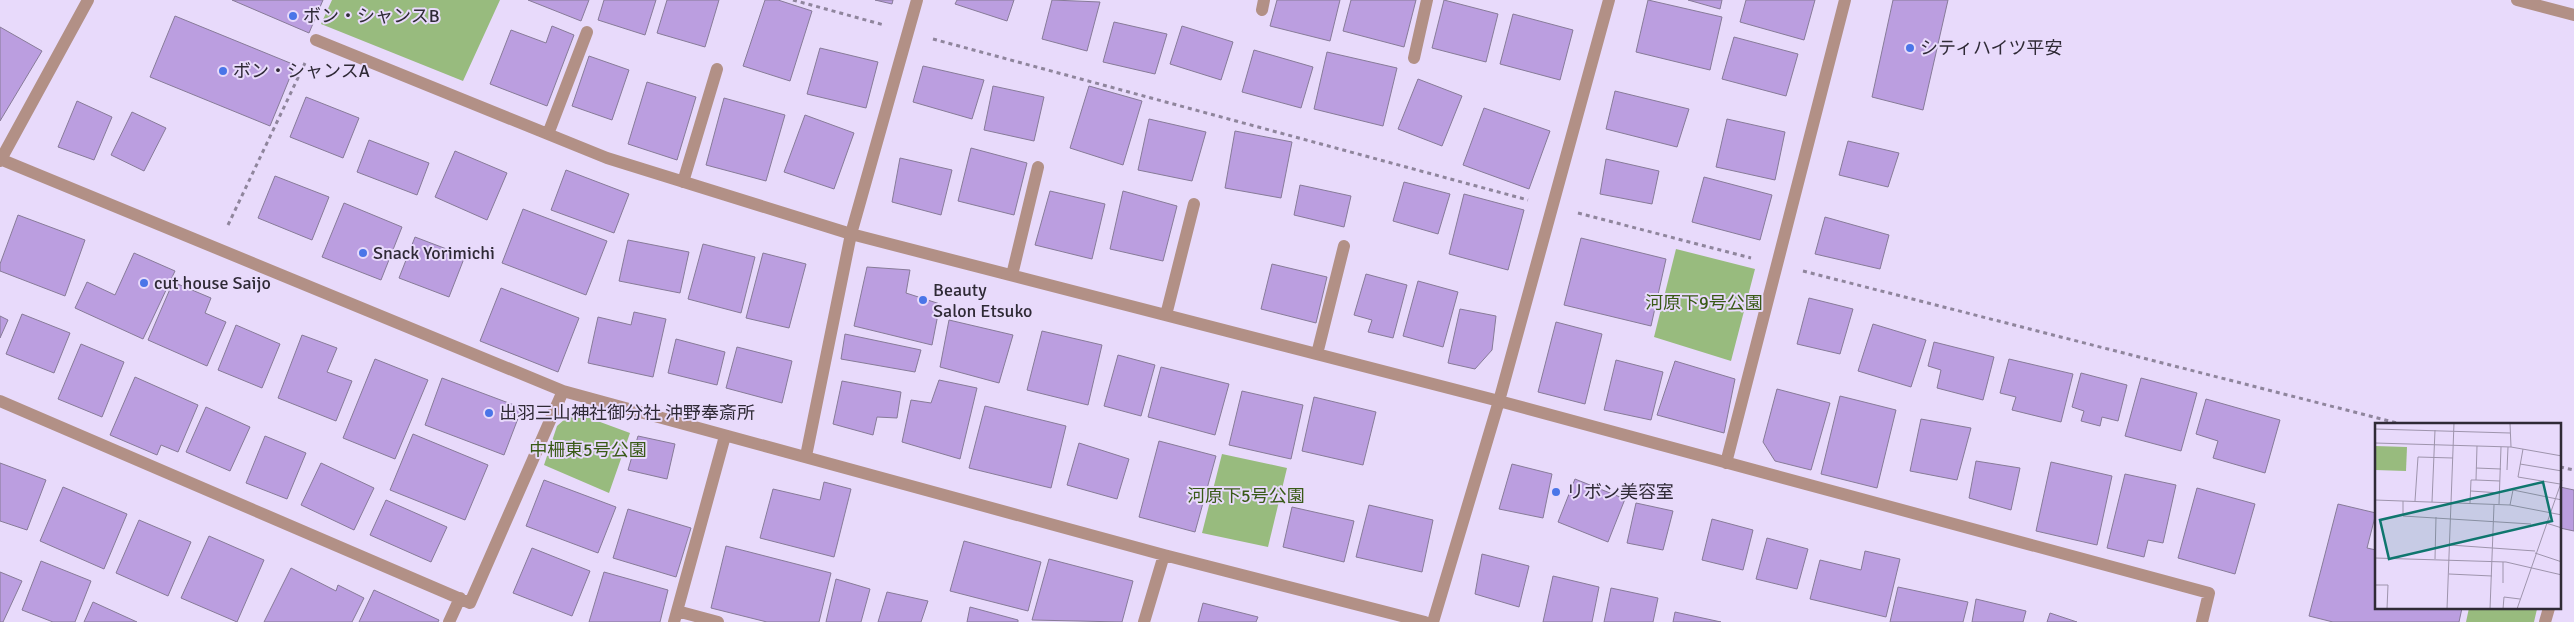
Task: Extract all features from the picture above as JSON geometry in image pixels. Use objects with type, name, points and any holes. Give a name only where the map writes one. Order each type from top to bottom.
[{"type":"street","points":[[88,0],[0,160],[563,391],[1164,555],[1425,622]]},
{"type":"street","points":[[806,456],[851,234],[917,0]]},
{"type":"street","points":[[1414,58],[1428,0]]},
{"type":"street","points":[[1433,622],[1498,401],[1609,0]]},
{"type":"street","points":[[1726,463],[1775,264],[1845,0]]},
{"type":"street","points":[[2517,0],[2574,15]]},
{"type":"street","points":[[548,134],[587,32]]},
{"type":"street","points":[[316,40],[607,158],[851,234],[1498,401],[2209,594],[2202,622]]},
{"type":"street","points":[[684,182],[717,69]]},
{"type":"street","points":[[1012,275],[1038,167]]},
{"type":"street","points":[[1166,315],[1194,204]]},
{"type":"street","points":[[1317,354],[1344,246]]},
{"type":"street","points":[[0,401],[470,603],[563,391]]},
{"type":"street","points":[[718,622],[676,616],[725,436]]},
{"type":"street","points":[[1144,622],[1164,555]]},
{"type":"street","points":[[449,622],[460,598]]},
{"type":"path","points":[[793,0],[1552,206],[2396,423]]},
{"type":"path","points":[[216,248],[316,40]]},
{"type":"green space","points":[[332,0],[500,0],[463,81],[321,24]]},
{"type":"green space","name":"河原下9号公園","points":[[1676,249],[1755,269],[1731,361],[1654,337]]},
{"type":"green space","name":"中柵東5号公園","points":[[573,412],[630,433],[609,493],[544,465],[557,426]]},
{"type":"green space","name":"河原下5号公園","points":[[1222,454],[1287,468],[1268,547],[1202,533]]},
{"type":"green space","points":[[2469,610],[2537,610],[2534,622],[2466,622]]},
{"type":"building","name":"ボン・シャンスB","points":[[232,0],[323,0],[309,33]]},
{"type":"building","points":[[528,0],[589,0],[581,21]]},
{"type":"building","points":[[604,0],[656,0],[645,35],[598,20]]},
{"type":"building","points":[[667,0],[719,0],[705,47],[657,33]]},
{"type":"building","points":[[765,0],[778,0],[812,11],[790,81],[743,66]]},
{"type":"building","points":[[875,0],[893,0],[892,4]]},
{"type":"building","points":[[957,0],[1014,0],[1007,21],[955,4]]},
{"type":"building","points":[[1052,0],[1100,2],[1087,51],[1042,39]]},
{"type":"building","points":[[1277,0],[1340,0],[1330,41],[1270,26]]},
{"type":"building","points":[[1351,0],[1416,0],[1404,47],[1343,31]]},
{"type":"building","points":[[1444,0],[1498,14],[1486,62],[1432,48]]},
{"type":"building","points":[[1648,0],[1722,17],[1710,70],[1636,52]]},
{"type":"building","points":[[1688,0],[1722,0],[1720,9]]},
{"type":"building","points":[[1746,0],[1815,0],[1804,40],[1740,22]]},
{"type":"building","name":"シティハイツ平安","points":[[1893,0],[1948,0],[1923,110],[1872,97]]},
{"type":"building","points":[[1513,14],[1573,30],[1560,80],[1500,64]]},
{"type":"building","name":"ボン・シャンスA","points":[[175,16],[295,65],[270,126],[150,77]]},
{"type":"building","points":[[1114,22],[1167,34],[1155,74],[1103,62]]},
{"type":"building","points":[[552,26],[574,35],[547,106],[490,84],[511,30],[546,43]]},
{"type":"building","points":[[1182,26],[1233,42],[1221,80],[1170,64]]},
{"type":"building","points":[[0,27],[42,51],[0,121]]},
{"type":"building","points":[[1734,37],[1798,54],[1786,96],[1722,79]]},
{"type":"building","points":[[820,48],[878,62],[866,108],[807,94]]},
{"type":"building","points":[[1254,50],[1313,67],[1301,108],[1242,92]]},
{"type":"building","points":[[1327,52],[1397,68],[1383,126],[1314,109]]},
{"type":"building","points":[[589,56],[629,70],[612,120],[572,106]]},
{"type":"building","points":[[923,66],[984,80],[972,119],[913,102]]},
{"type":"building","points":[[1418,79],[1462,96],[1442,146],[1398,129]]},
{"type":"building","points":[[647,82],[696,97],[677,160],[628,144]]},
{"type":"building","points":[[993,86],[1044,97],[1034,141],[984,130]]},
{"type":"building","points":[[1089,86],[1142,101],[1123,165],[1070,148]]},
{"type":"building","points":[[1615,91],[1689,109],[1677,147],[1606,129]]},
{"type":"building","points":[[306,97],[359,118],[343,158],[290,137]]},
{"type":"building","points":[[724,98],[785,115],[766,181],[706,165]]},
{"type":"building","points":[[77,101],[112,117],[94,160],[58,147]]},
{"type":"building","points":[[1484,108],[1550,131],[1529,189],[1463,165]]},
{"type":"building","points":[[132,112],[166,128],[144,171],[111,155]]},
{"type":"building","points":[[805,115],[854,133],[834,189],[784,172]]},
{"type":"building","points":[[1149,119],[1206,132],[1192,181],[1138,170]]},
{"type":"building","points":[[1727,119],[1785,132],[1775,180],[1716,167]]},
{"type":"building","points":[[1235,131],[1292,142],[1281,198],[1225,188]]},
{"type":"building","points":[[369,140],[429,163],[417,195],[357,172]]},
{"type":"building","points":[[1848,141],[1899,153],[1888,187],[1839,175]]},
{"type":"building","points":[[971,148],[1027,163],[1014,215],[958,201]]},
{"type":"building","points":[[455,151],[507,173],[487,220],[435,197]]},
{"type":"building","points":[[900,158],[952,170],[941,215],[892,202]]},
{"type":"building","points":[[1606,159],[1659,171],[1652,204],[1600,194]]},
{"type":"building","points":[[566,170],[629,194],[614,233],[551,210]]},
{"type":"building","points":[[275,176],[329,197],[312,240],[258,218]]},
{"type":"building","points":[[1704,177],[1772,195],[1760,240],[1692,222]]},
{"type":"building","points":[[1404,182],[1450,194],[1438,234],[1393,221]]},
{"type":"building","points":[[1300,185],[1351,196],[1344,227],[1294,215]]},
{"type":"building","points":[[1050,191],[1105,204],[1092,259],[1035,245]]},
{"type":"building","points":[[1123,191],[1177,206],[1163,261],[1110,249]]},
{"type":"building","points":[[1464,194],[1524,210],[1508,270],[1449,254]]},
{"type":"building","points":[[344,203],[402,227],[381,280],[322,257]]},
{"type":"building","points":[[523,209],[607,241],[586,295],[502,263]]},
{"type":"building","points":[[18,215],[85,240],[65,296],[0,271],[0,264]]},
{"type":"building","points":[[1825,217],[1889,235],[1880,269],[1815,254]]},
{"type":"building","points":[[415,237],[465,256],[449,297],[399,278]]},
{"type":"building","points":[[1581,238],[1666,259],[1651,326],[1564,305]]},
{"type":"building","points":[[628,240],[689,252],[680,293],[619,281]]},
{"type":"building","points":[[703,244],[755,257],[741,313],[688,299]]},
{"type":"building","points":[[134,253],[175,271],[143,339],[75,308],[87,282],[115,295]]},
{"type":"building","points":[[763,253],[806,264],[789,328],[746,318]]},
{"type":"building","points":[[1272,264],[1327,277],[1316,323],[1261,309]]},
{"type":"building","points":[[867,267],[910,270],[906,293],[940,304],[932,345],[854,326]]},
{"type":"building","points":[[1366,274],[1407,285],[1393,338],[1368,332],[1372,320],[1354,315]]},
{"type":"building","points":[[1418,281],[1458,292],[1443,347],[1403,336]]},
{"type":"building","points":[[173,282],[211,298],[205,313],[226,322],[207,366],[148,340]]},
{"type":"building","points":[[501,288],[579,318],[558,372],[480,341]]},
{"type":"building","points":[[1809,298],[1853,309],[1840,354],[1797,344]]},
{"type":"building","points":[[1460,309],[1496,316],[1492,350],[1475,369],[1448,363]]},
{"type":"building","points":[[634,312],[666,319],[653,377],[588,363],[598,317],[631,325]]},
{"type":"building","points":[[22,314],[70,333],[54,373],[6,354]]},
{"type":"building","points":[[0,316],[8,320],[0,338]]},
{"type":"building","points":[[949,320],[1013,335],[999,383],[940,367]]},
{"type":"building","points":[[1556,322],[1602,334],[1585,404],[1538,392]]},
{"type":"building","points":[[1873,324],[1926,340],[1911,387],[1858,371]]},
{"type":"building","points":[[236,325],[280,344],[262,388],[218,370]]},
{"type":"building","points":[[1042,331],[1102,345],[1088,405],[1027,390]]},
{"type":"building","points":[[845,334],[921,350],[915,372],[841,359]]},
{"type":"building","points":[[302,335],[337,348],[327,372],[352,381],[336,421],[278,398]]},
{"type":"building","points":[[676,339],[725,352],[717,385],[668,373]]},
{"type":"building","points":[[1934,342],[1994,357],[1983,400],[1937,388],[1941,370],[1928,366]]},
{"type":"building","points":[[81,344],[124,362],[102,417],[58,399]]},
{"type":"building","points":[[737,347],[792,361],[782,403],[726,388]]},
{"type":"building","points":[[1118,355],[1155,365],[1141,416],[1104,406]]},
{"type":"building","points":[[375,359],[428,380],[395,459],[343,438]]},
{"type":"building","points":[[2009,359],[2073,374],[2061,422],[2012,410],[2016,397],[2000,393]]},
{"type":"building","points":[[1616,360],[1663,372],[1651,420],[1604,410]]},
{"type":"building","points":[[1675,361],[1735,379],[1724,433],[1657,415]]},
{"type":"building","points":[[1161,367],[1229,384],[1215,435],[1148,417]]},
{"type":"building","points":[[2081,373],[2127,385],[2118,421],[2102,417],[2100,426],[2081,421],[2084,411],[2072,407]]},
{"type":"building","points":[[135,377],[198,405],[178,452],[161,445],[157,455],[110,435]]},
{"type":"building","points":[[442,378],[522,408],[504,455],[425,425]]},
{"type":"building","points":[[2141,378],[2197,393],[2181,451],[2125,436]]},
{"type":"building","points":[[939,380],[977,388],[960,459],[902,442],[911,400],[931,403]]},
{"type":"building","points":[[842,381],[901,392],[897,418],[877,417],[873,435],[833,424]]},
{"type":"building","points":[[1777,389],[1830,403],[1811,470],[1775,461],[1763,442]]},
{"type":"building","points":[[1242,391],[1303,405],[1291,459],[1229,445]]},
{"type":"building","points":[[1840,396],[1896,410],[1877,488],[1821,474]]},
{"type":"building","points":[[1314,397],[1376,412],[1363,465],[1302,451]]},
{"type":"building","points":[[2206,399],[2280,420],[2265,473],[2213,458],[2218,441],[2196,434]]},
{"type":"building","points":[[985,406],[1066,426],[1051,488],[969,468]]},
{"type":"building","points":[[206,407],[250,427],[230,471],[186,452]]},
{"type":"building","points":[[1921,419],[1971,428],[1957,480],[1910,471]]},
{"type":"building","points":[[413,434],[488,465],[465,520],[390,490]]},
{"type":"building","points":[[265,436],[306,453],[287,499],[246,483]]},
{"type":"building","points":[[638,436],[675,444],[667,479],[628,470]]},
{"type":"building","points":[[1159,441],[1216,456],[1195,532],[1139,517]]},
{"type":"building","points":[[1079,443],[1129,459],[1117,499],[1067,485]]},
{"type":"building","points":[[1976,461],[2020,468],[2011,510],[1969,498]]},
{"type":"building","points":[[2051,462],[2112,476],[2097,545],[2036,531]]},
{"type":"building","points":[[0,463],[46,480],[27,530],[0,521]]},
{"type":"building","points":[[321,463],[374,488],[354,530],[301,505]]},
{"type":"building","points":[[1512,464],[1552,474],[1543,518],[1499,509]]},
{"type":"building","points":[[2125,474],[2176,485],[2163,543],[2148,540],[2144,557],[2107,548]]},
{"type":"building","points":[[1575,479],[1625,499],[1608,542],[1558,522]]},
{"type":"building","points":[[544,480],[616,507],[598,553],[526,526]]},
{"type":"building","points":[[824,482],[851,489],[834,557],[760,538],[773,489],[820,500]]},
{"type":"building","points":[[63,487],[127,514],[104,569],[40,541]]},
{"type":"building","points":[[2562,487],[2574,490],[2574,531],[2562,528]]},
{"type":"building","points":[[2197,488],[2255,504],[2235,574],[2178,558]]},
{"type":"building","points":[[386,500],[447,527],[431,562],[370,535]]},
{"type":"building","points":[[1636,503],[1673,511],[1663,550],[1627,543]]},
{"type":"building","points":[[2338,504],[2375,513],[2367,548],[2375,550],[2375,610],[2462,610],[2459,622],[2333,622],[2309,616]]},
{"type":"building","points":[[1369,505],[1433,520],[1422,572],[1356,557]]},
{"type":"building","points":[[1292,507],[1354,521],[1344,562],[1283,547]]},
{"type":"building","points":[[628,509],[691,528],[676,577],[613,558]]},
{"type":"building","points":[[1712,519],[1753,530],[1743,570],[1702,560]]},
{"type":"building","points":[[139,520],[191,542],[168,596],[116,573]]},
{"type":"building","points":[[209,536],[264,560],[237,622],[181,598]]},
{"type":"building","points":[[1767,538],[1808,549],[1797,589],[1756,579]]},
{"type":"building","points":[[964,541],[1041,562],[1028,611],[950,591]]},
{"type":"building","points":[[726,546],[831,573],[819,622],[767,622],[711,608]]},
{"type":"building","points":[[532,548],[590,571],[572,616],[513,593]]},
{"type":"building","points":[[1865,551],[1900,559],[1886,617],[1810,599],[1820,560],[1861,570]]},
{"type":"building","points":[[1482,554],[1529,566],[1519,607],[1475,594]]},
{"type":"building","points":[[1049,559],[1133,581],[1122,622],[1032,620]]},
{"type":"building","points":[[41,561],[91,581],[75,622],[53,622],[22,610]]},
{"type":"building","points":[[291,568],[336,591],[338,585],[364,598],[352,622],[264,622]]},
{"type":"building","points":[[0,572],[22,581],[3,622],[0,622]]},
{"type":"building","points":[[604,572],[668,590],[660,622],[589,622]]},
{"type":"building","points":[[1553,576],[1599,587],[1592,622],[1543,622]]},
{"type":"building","points":[[836,579],[870,589],[861,622],[826,622]]},
{"type":"building","points":[[1898,587],[1968,602],[1963,622],[1890,622]]},
{"type":"building","points":[[1611,588],[1658,598],[1653,622],[1604,622]]},
{"type":"building","points":[[374,590],[439,620],[438,622],[359,622]]},
{"type":"building","points":[[887,592],[928,601],[921,622],[878,622]]},
{"type":"building","points":[[1976,599],[2026,611],[2023,622],[1972,622]]},
{"type":"building","points":[[93,602],[137,622],[84,622]]},
{"type":"building","points":[[1203,603],[1258,617],[1256,622],[1198,622]]},
{"type":"building","points":[[970,607],[1018,620],[1018,622],[967,622]]},
{"type":"building","points":[[1675,612],[1721,622],[1673,622]]},
{"type":"building","points":[[2050,613],[2077,622],[2047,622]]},
{"type":"place","name":"ボン・シャンスB","points":[[293,16]]},
{"type":"place","name":"シティハイツ平安","points":[[1910,48]]},
{"type":"place","name":"ボン・シャンスA","points":[[223,71]]},
{"type":"place","name":"Snack Yorimichi","points":[[363,253]]},
{"type":"place","name":"cut house Saijo","points":[[144,283]]},
{"type":"place","name":"Beauty Salon Etsuko","points":[[923,300]]},
{"type":"place","name":"出羽三山神社御分社 沖野奉斎所","points":[[489,413]]},
{"type":"place","name":"リボン美容室","points":[[1556,492]]}]
